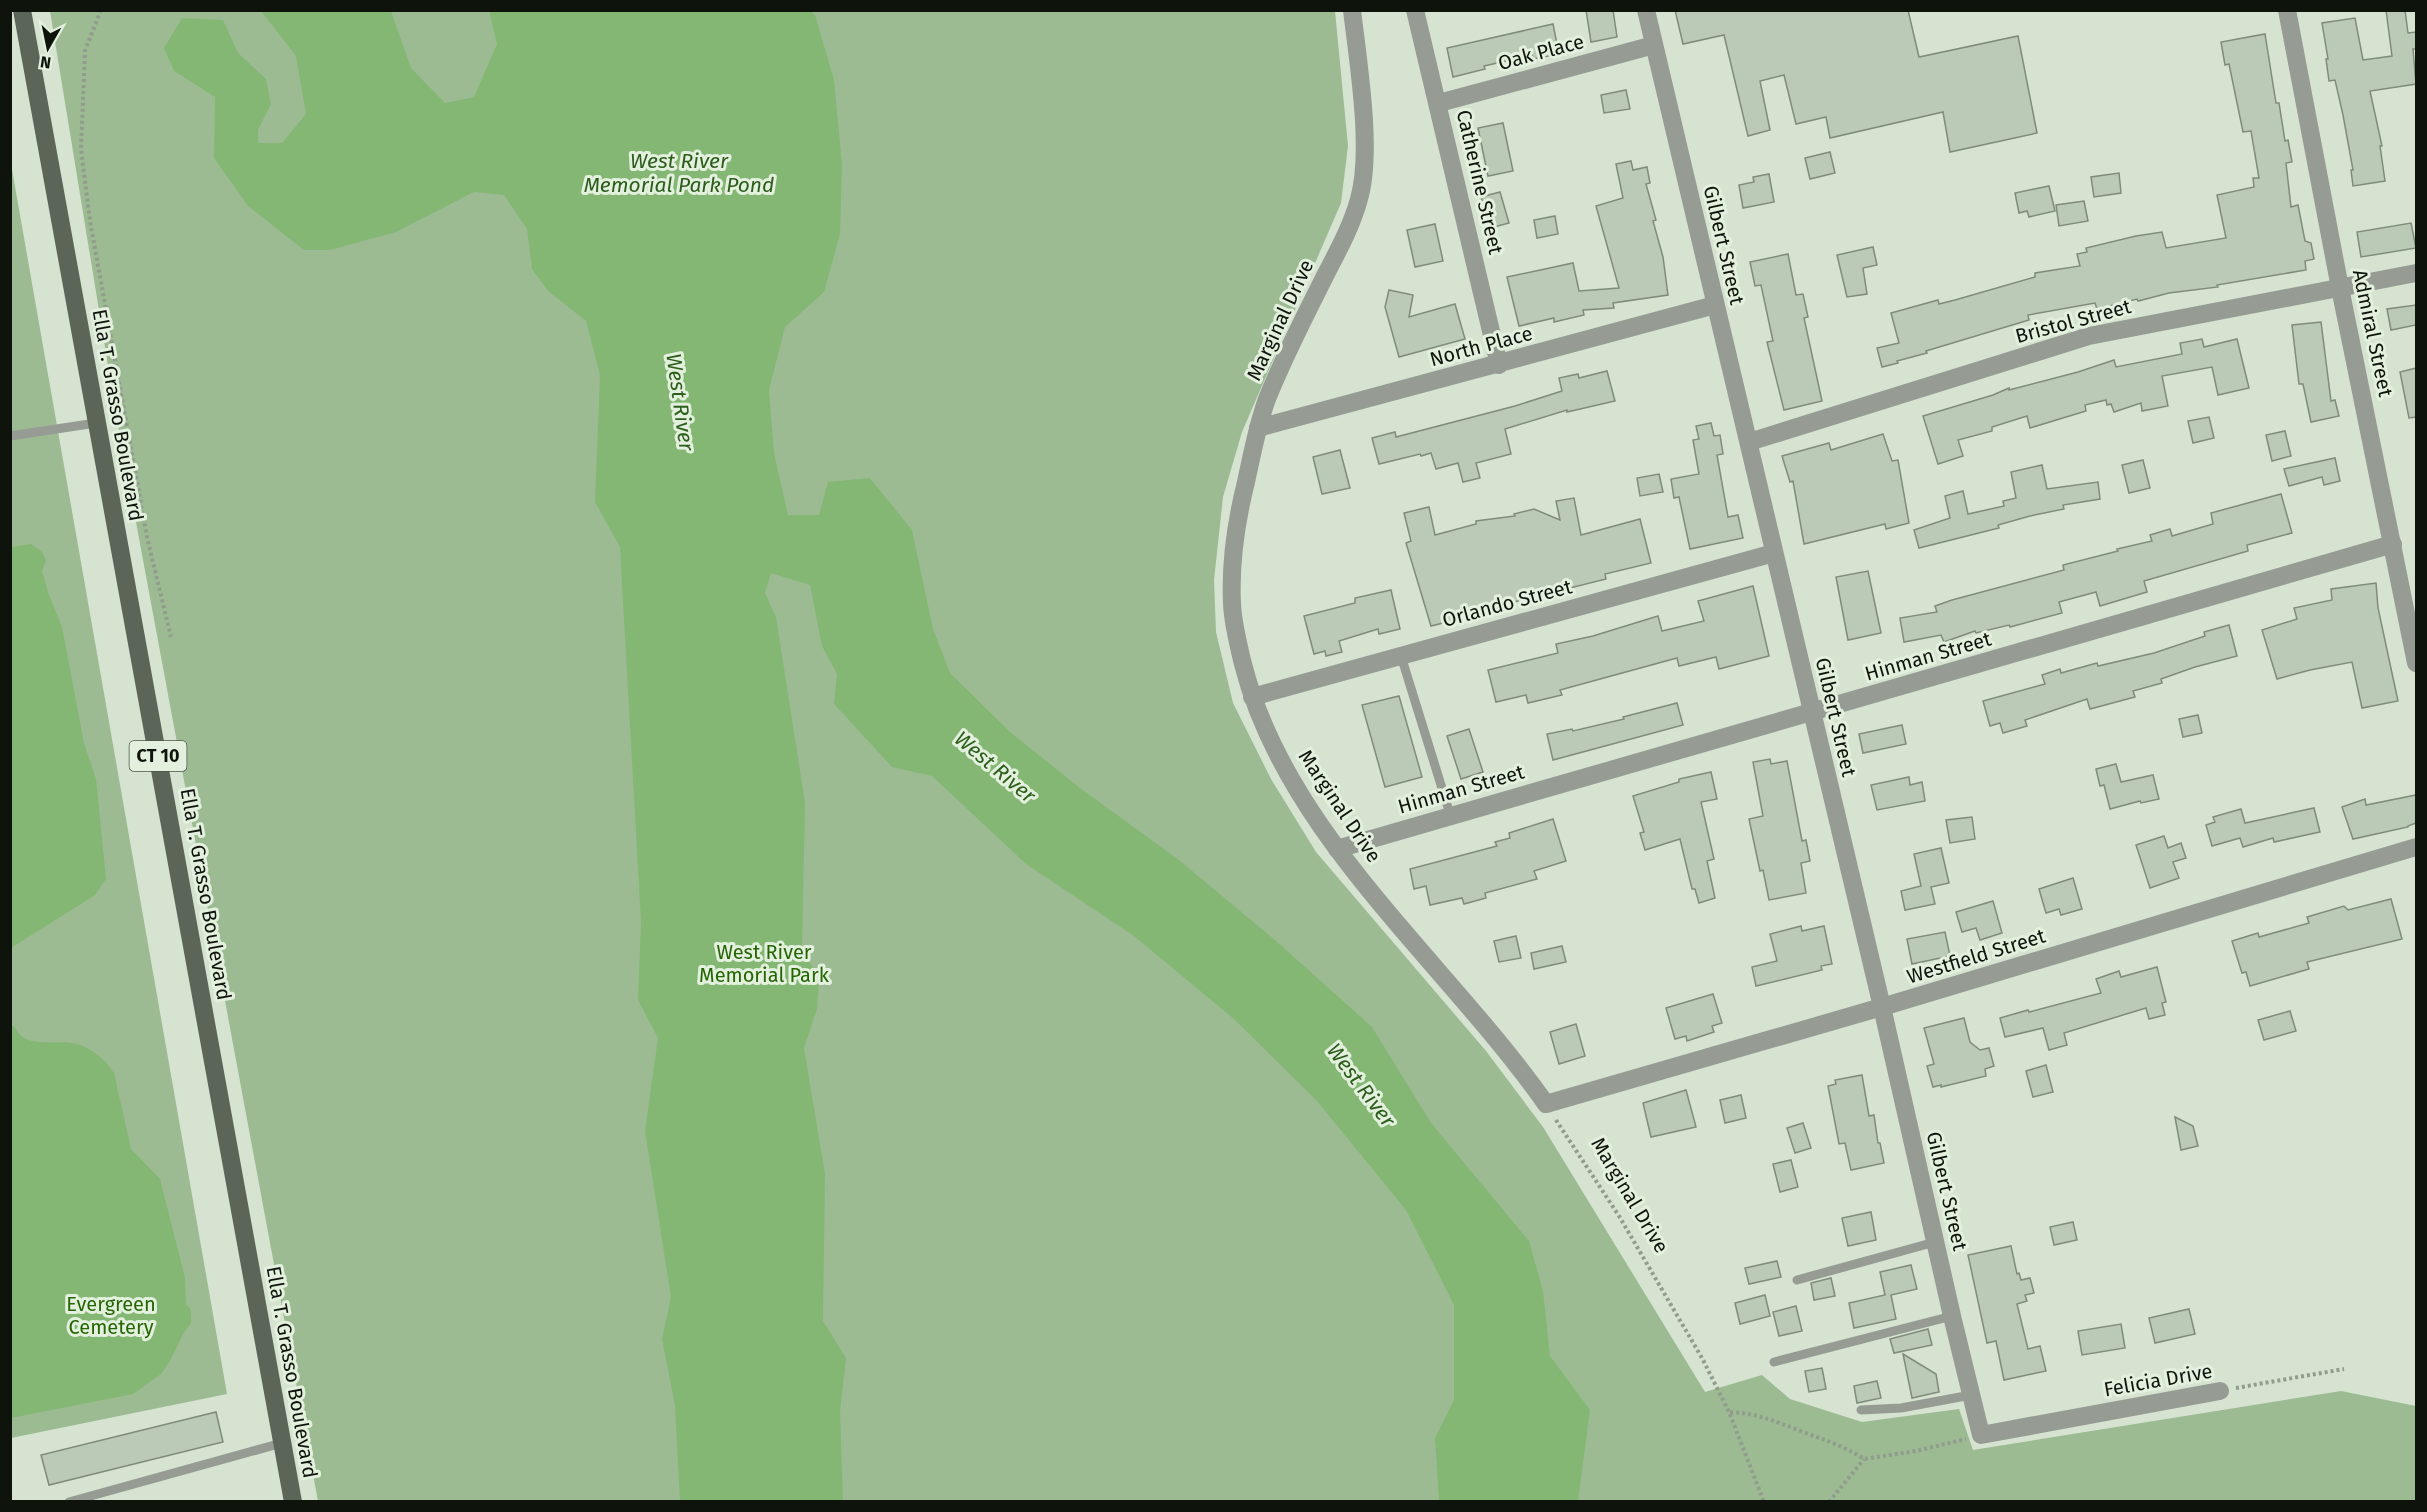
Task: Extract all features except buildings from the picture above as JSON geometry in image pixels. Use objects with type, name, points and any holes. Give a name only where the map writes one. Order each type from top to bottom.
[{"type":"main road","name":"Ella T. Grasso Boulevard","points":[[22,10],[292,1502]]},
{"type":"street","name":"Marginal Drive","points":[[1352,10],[1363,111],[1364,159],[1360,198],[1347,231],[1288,352],[1266,402],[1258,428],[1233,551],[1232,605],[1238,646],[1252,697],[1292,783],[1337,849],[1497,1040],[1546,1104]]},
{"type":"street","name":"Catherine Street","points":[[1415,10],[1439,103],[1499,364]]},
{"type":"street","name":"Gilbert Street","points":[[1646,10],[1981,1435]]},
{"type":"street","name":"Admiral Street","points":[[2287,10],[2340,288],[2416,663]]},
{"type":"street","name":"Oak Place","points":[[1439,103],[1654,45]]},
{"type":"street","name":"Bristol Street","points":[[1749,442],[2089,336],[2416,273]]},
{"type":"street","name":"North Place","points":[[1258,428],[1714,305]]},
{"type":"street","name":"Hinman Street","points":[[1337,849],[1450,814],[1812,713],[2393,544]]},
{"type":"street","name":"Orlando Street","points":[[1252,697],[1774,553]]},
{"type":"street","name":"Westfield Street","points":[[1546,1104],[1882,1007],[2416,847]]},
{"type":"street","name":"Felicia Drive","points":[[1981,1435],[2220,1391]]},
{"type":"lane","points":[[10,436],[96,423]]},
{"type":"lane","points":[[1401,656],[1450,814]]},
{"type":"lane","points":[[1797,1280],[1935,1242]]},
{"type":"lane","points":[[1774,1362],[1952,1316]]},
{"type":"lane","points":[[1861,1410],[1901,1408],[1971,1395]]},
{"type":"lane","points":[[69,1502],[282,1443]]},
{"type":"path","points":[[101,10],[85,51],[81,149],[90,221],[147,537],[171,637]]},
{"type":"path","name":"Marginal Drive","points":[[1546,1104],[1619,1216],[1702,1358],[1730,1412],[1764,1502]]},
{"type":"path","name":"Felicia Drive","points":[[2220,1391],[2344,1369]]},
{"type":"path","points":[[1730,1412],[1750,1413],[1770,1418],[1847,1448],[1864,1459],[1916,1451],[1981,1435]]},
{"type":"path","points":[[1829,1502],[1864,1459]]},
{"type":"green space","name":"West River Memorial Park","points":[[50,11],[1335,11],[1348,146],[1341,203],[1242,432],[1223,497],[1214,580],[1216,632],[1233,703],[1271,779],[1316,852],[1486,1051],[1543,1127],[1705,1392],[1762,1375],[1790,1399],[1862,1422],[1959,1409],[1973,1450],[2341,1391],[2416,1406],[2416,1501],[318,1501],[117,420]]},
{"type":"green space","name":"Evergreen Cemetery","points":[[10,158],[227,1394],[11,1438],[10,1438]]},
{"type":"water","name":"West River Memorial Park Pond","points":[[261,11],[391,11],[411,68],[445,103],[474,97],[497,44],[489,11],[810,11],[815,15],[834,80],[842,165],[840,234],[824,292],[785,327],[769,390],[774,453],[788,515],[819,515],[828,482],[870,478],[912,530],[933,629],[950,673],[1010,732],[1080,788],[1179,860],[1275,940],[1372,1027],[1431,1123],[1529,1241],[1543,1291],[1550,1356],[1590,1410],[1578,1501],[1439,1501],[1435,1438],[1454,1400],[1454,1305],[1406,1210],[1317,1101],[1234,1019],[1134,936],[1026,864],[932,776],[892,767],[834,704],[837,674],[822,646],[810,585],[771,573],[765,593],[776,617],[805,803],[802,948],[819,979],[817,1009],[804,1048],[825,1174],[823,1321],[846,1358],[840,1411],[843,1501],[680,1501],[675,1406],[662,1339],[671,1297],[645,1131],[658,1038],[638,1000],[641,922],[620,547],[595,502],[600,375],[586,321],[548,291],[532,269],[527,229],[504,195],[474,192],[396,232],[330,250],[304,250],[248,206],[214,158],[215,97],[174,71],[164,48],[182,18],[223,20],[238,53],[266,79],[271,104],[258,130],[258,143],[282,143],[306,114],[296,56]]},
{"type":"water","points":[[31,544],[42,552],[46,560],[42,571],[62,627],[84,743],[96,779],[106,879],[95,895],[11,948],[11,547]]},
{"type":"water","points":[[10,1025],[26,1039],[83,1046],[98,1055],[114,1073],[131,1149],[160,1179],[185,1278],[186,1304],[191,1310],[191,1323],[170,1361],[161,1374],[133,1394],[11,1418]]},
{"type":"water label","name":"West River","points":[[680,402]]},
{"type":"water label","name":"West River","points":[[995,767]]},
{"type":"water label","name":"West River","points":[[1361,1085]]}]
